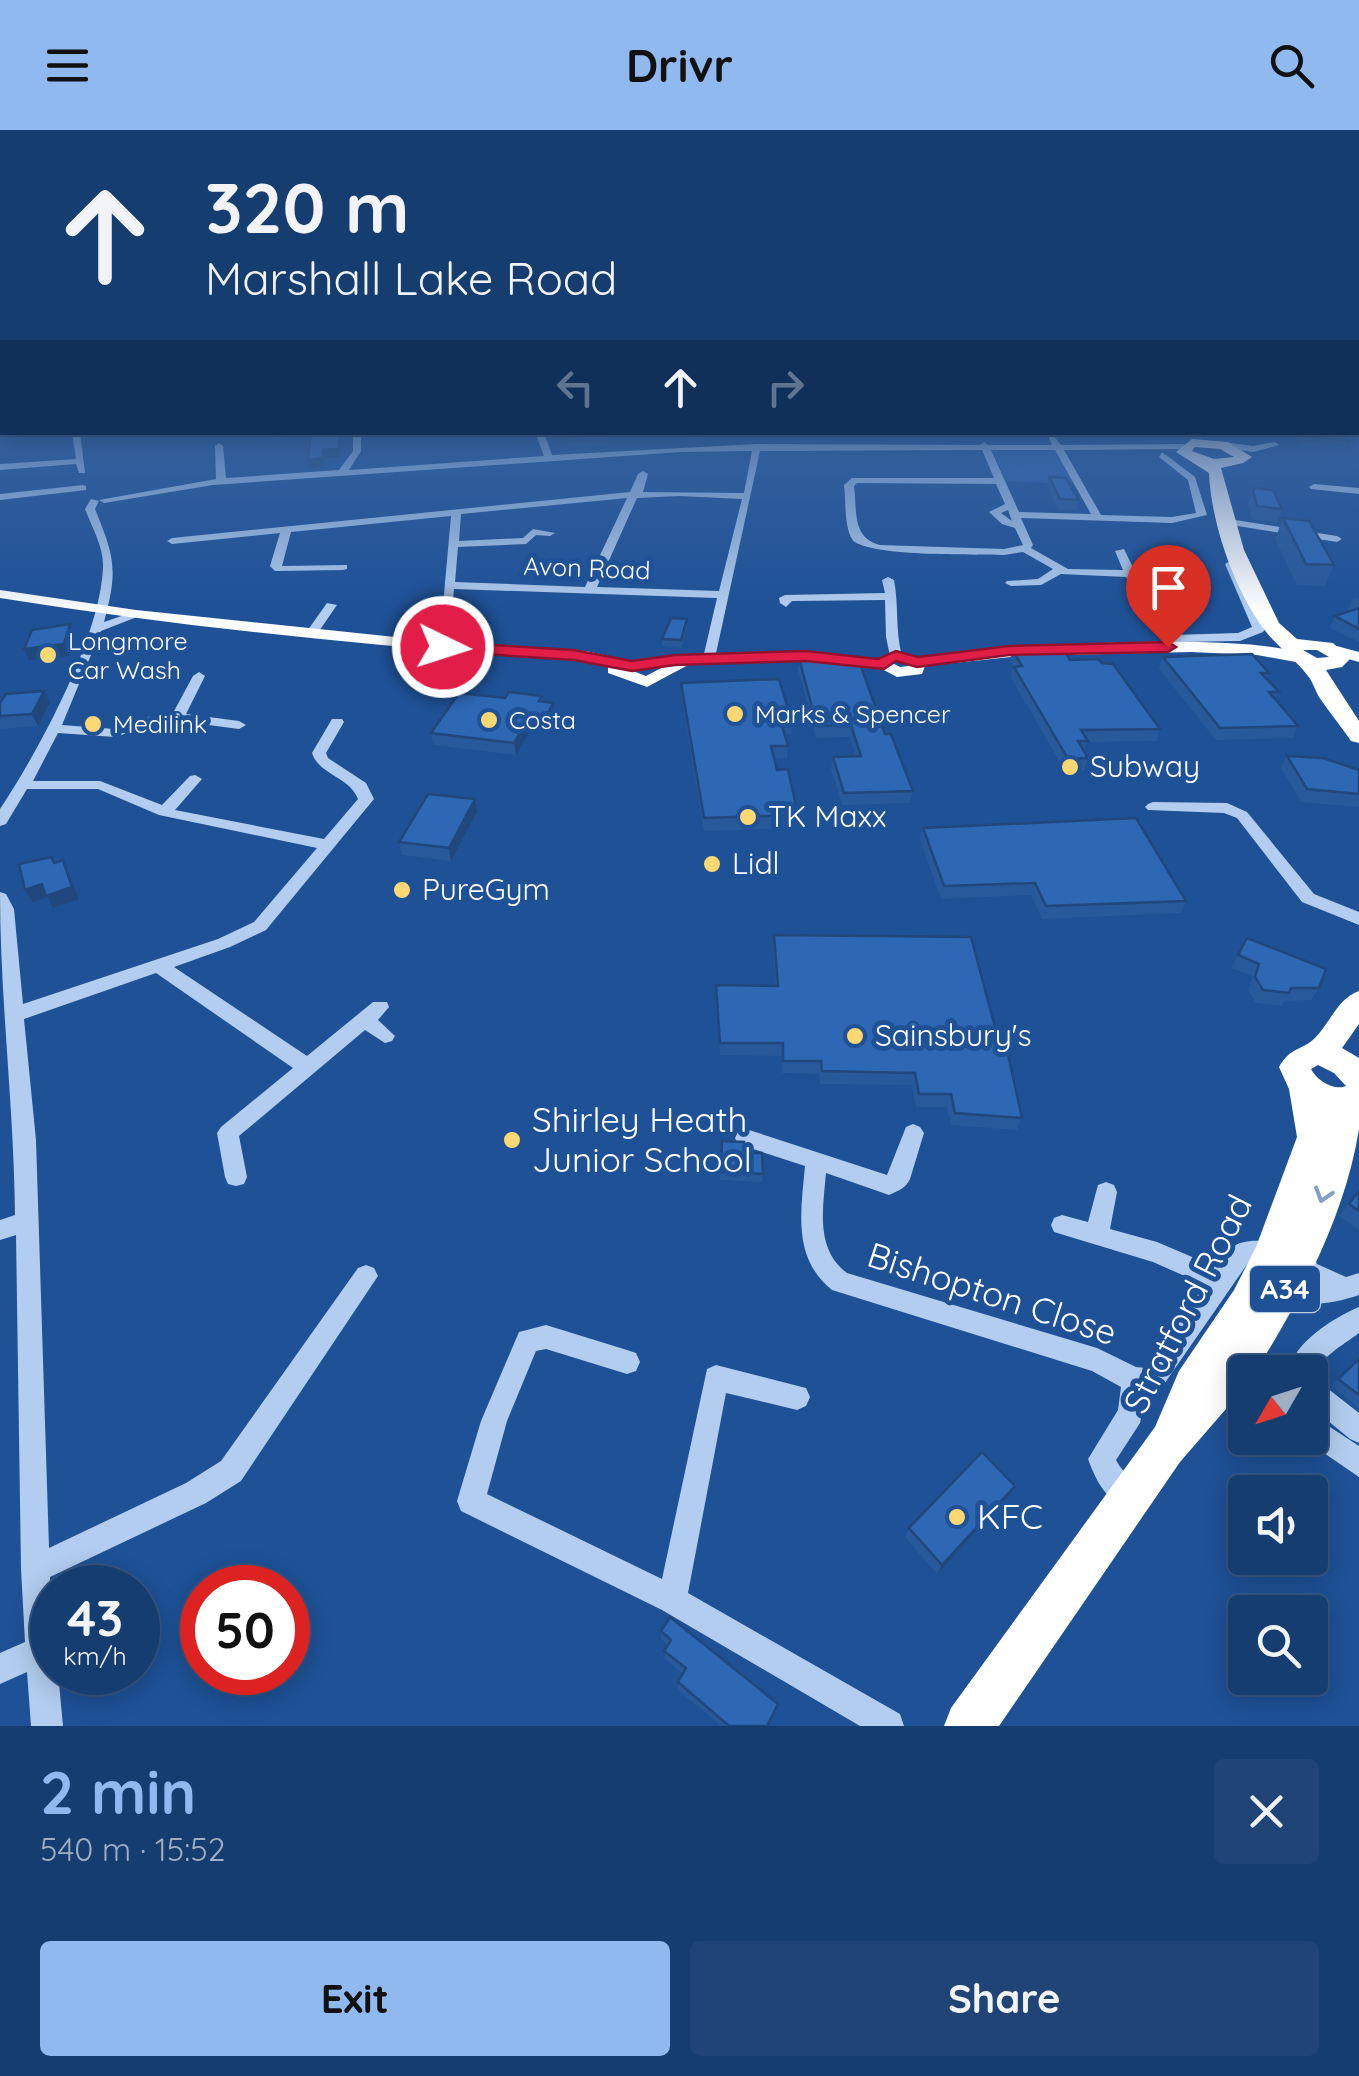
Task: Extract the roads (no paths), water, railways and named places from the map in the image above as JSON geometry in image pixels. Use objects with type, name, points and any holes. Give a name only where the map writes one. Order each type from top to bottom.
[{"type":"highway","points":[[1203,463],[1216,471],[1208,498],[1279,626],[1320,676],[1326,693],[1359,736]]},
{"type":"highway","points":[[1239,463],[1231,474],[1229,499],[1244,528],[1251,564],[1279,626],[1342,657]]},
{"type":"highway","points":[[1300,655],[1342,657]]},
{"type":"highway","points":[[1342,657],[1334,680],[1359,716]]},
{"type":"highway","points":[[1321,1052],[1357,1082],[1331,1100],[1305,1086],[1296,1075],[1298,1060],[1321,1052],[1359,1002]]},
{"type":"highway","name":"Stratford Road","points":[[1234,1355],[1247,1303],[1286,1254],[1357,1082]]},
{"type":"highway","name":"Stratford Road","points":[[1239,1355],[1285,1290],[1286,1254],[1314,1137],[1305,1086]]},
{"type":"highway","name":"Stratford Road","points":[[969,1726],[1129,1496],[1228,1370]]},
{"type":"main road","points":[[0,594],[310,634],[562,655],[630,670],[631,678],[646,682],[658,679],[658,668],[704,659],[806,656],[890,660],[890,670],[906,673],[917,668],[917,662],[996,651],[1254,646],[1300,655]]},
{"type":"main road","points":[[1254,646],[1272,639],[1279,626]]},
{"type":"main road","points":[[1235,647],[1300,655]]},
{"type":"street","points":[[0,467],[47,463]]},
{"type":"street","points":[[3,814],[25,785],[103,610],[109,568],[106,547],[95,498],[81,463]]},
{"type":"street","points":[[220,463],[221,482]]},
{"type":"street","points":[[342,473],[348,463]]},
{"type":"street","points":[[0,497],[95,498],[221,482],[473,463]]},
{"type":"street","points":[[704,659],[753,463]]},
{"type":"street","points":[[993,463],[1028,546],[1025,549]]},
{"type":"street","points":[[1068,463],[1096,516]]},
{"type":"street","points":[[1015,515],[1172,520],[1202,514],[1208,498],[1184,463]]},
{"type":"street","points":[[589,591],[643,474]]},
{"type":"street","points":[[1002,481],[855,480],[848,485],[855,536],[863,544],[880,548],[1004,552],[1025,549],[1060,570],[1130,574]]},
{"type":"street","points":[[1346,480],[1358,493]]},
{"type":"street","points":[[1314,487],[1358,493]]},
{"type":"street","points":[[180,539],[286,532],[635,494],[747,496]]},
{"type":"street","points":[[443,647],[456,513]]},
{"type":"street","points":[[1244,528],[1337,539]]},
{"type":"street","points":[[286,532],[278,569],[343,568]]},
{"type":"street","points":[[454,544],[526,541],[533,532],[550,533]]},
{"type":"street","points":[[1120,551],[1139,592]]},
{"type":"street","points":[[1168,647],[1176,638],[1240,637],[1259,629],[1228,560]]},
{"type":"street","points":[[1012,582],[1040,582],[1060,570]]},
{"type":"street","points":[[888,580],[892,596],[890,660]]},
{"type":"street","name":"Avon Road","points":[[450,586],[722,595]]},
{"type":"street","points":[[44,602],[80,602],[105,593]]},
{"type":"street","points":[[786,603],[785,598],[892,596]]},
{"type":"street","points":[[310,634],[331,606]]},
{"type":"street","points":[[98,628],[136,614]]},
{"type":"street","points":[[178,717],[202,680]]},
{"type":"street","points":[[52,728],[115,733],[153,720],[178,717],[231,721]]},
{"type":"street","points":[[16,1014],[224,943],[260,926],[366,798],[361,786],[320,760],[319,753],[341,720]]},
{"type":"street","points":[[164,812],[195,778]]},
{"type":"street","points":[[25,785],[100,785],[164,812],[328,845]]},
{"type":"street","points":[[1153,807],[1227,808],[1242,815],[1308,898],[1359,919]]},
{"type":"street","points":[[1,908],[16,1014],[28,1221],[35,1565]]},
{"type":"street","points":[[158,966],[306,1066]]},
{"type":"street","points":[[242,1165],[228,1132],[372,1013],[385,1036]]},
{"type":"street","points":[[746,1138],[889,1185],[900,1180],[913,1134]]},
{"type":"street","name":"Bishopton Close","points":[[816,1161],[813,1242],[823,1273],[840,1282],[1097,1360],[1134,1380]]},
{"type":"street","points":[[1097,1234],[1106,1192]]},
{"type":"street","points":[[0,1230],[28,1221]]},
{"type":"street","points":[[1062,1225],[1157,1253],[1222,1281]]},
{"type":"street","points":[[1129,1496],[1111,1480],[1101,1458],[1131,1414],[1134,1380],[1151,1381],[1242,1253],[1286,1254],[1310,1272],[1353,1287]]},
{"type":"street","points":[[43,1565],[196,1493],[231,1470],[366,1276]]},
{"type":"street","points":[[1285,1290],[1331,1293],[1353,1287]]},
{"type":"street","points":[[1311,1355],[1359,1319]]},
{"type":"street","points":[[626,1362],[546,1337],[528,1341],[494,1421],[470,1501],[672,1600],[889,1725]]},
{"type":"street","points":[[672,1600],[716,1378],[796,1397]]},
{"type":"street","points":[[1328,1404],[1359,1430]]},
{"type":"street","points":[[1328,1441],[1359,1463]]},
{"type":"street","points":[[0,1669],[30,1655]]},
{"type":"street","points":[[45,1695],[47,1726]]},
{"type":"place","name":"Longmore Car Wash","points":[[48,655]]},
{"type":"place","name":"Marks & Spencer","points":[[735,714]]},
{"type":"place","name":"Costa","points":[[489,720]]},
{"type":"place","name":"Medilink","points":[[93,724]]},
{"type":"place","name":"Subway","points":[[1070,767]]},
{"type":"place","name":"TK Maxx","points":[[748,817]]},
{"type":"place","name":"Lidl","points":[[712,864]]},
{"type":"place","name":"PureGym","points":[[402,890]]},
{"type":"place","name":"Sainsbury's","points":[[855,1036]]},
{"type":"place","name":"Shirley Heath Junior School","points":[[512,1140]]},
{"type":"place","name":"KFC","points":[[957,1517]]}]
